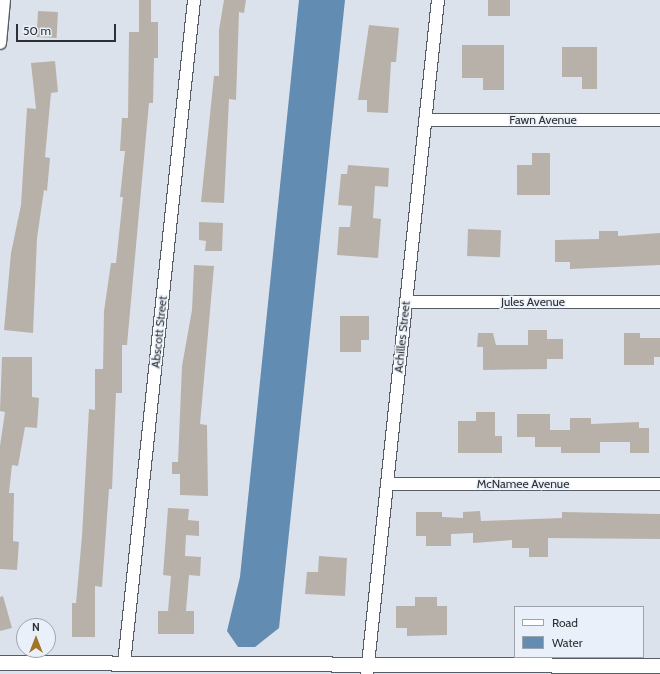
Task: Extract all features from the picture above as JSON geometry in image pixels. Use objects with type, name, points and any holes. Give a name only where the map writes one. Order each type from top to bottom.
[{"type":"street","points":[[0,43],[4,0]]},
{"type":"street","name":"Abscott Street","points":[[124,664],[194,0]]},
{"type":"street","name":"Achilles Street","points":[[367,670],[438,0]]},
{"type":"street","name":"Fawn Avenue","points":[[425,120],[660,120]]},
{"type":"street","name":"Jules Avenue","points":[[406,302],[660,302]]},
{"type":"street","name":"McNamee Avenue","points":[[387,484],[660,484]]},
{"type":"street","points":[[0,663],[124,664],[367,670],[660,666]]},
{"type":"water","points":[[299,0],[345,0],[279,628],[255,647],[238,647],[227,631],[240,577]]},
{"type":"building","points":[[139,0],[151,0],[151,22],[158,22],[158,58],[154,58],[153,103],[149,103],[127,345],[122,345],[122,393],[116,393],[112,489],[109,489],[102,587],[95,586],[95,637],[72,637],[72,603],[76,603],[82,536],[89,409],[95,410],[95,369],[103,369],[104,311],[111,263],[116,263],[123,197],[120,197],[125,151],[120,151],[122,118],[128,118],[129,32],[139,32]]},
{"type":"building","points":[[224,0],[246,0],[244,13],[239,12],[236,100],[229,99],[224,203],[201,202],[214,76],[219,76],[219,30]]},
{"type":"building","points":[[488,0],[510,0],[510,16],[488,16]]},
{"type":"building","points":[[38,11],[58,12],[57,38],[37,37]]},
{"type":"building","points":[[369,25],[399,28],[396,62],[391,62],[388,113],[367,112],[367,100],[358,100]]},
{"type":"building","points":[[462,45],[504,45],[504,90],[483,90],[483,78],[462,78]]},
{"type":"building","points":[[562,47],[597,47],[597,89],[582,89],[582,77],[562,77]]},
{"type":"building","points":[[55,61],[58,92],[51,93],[45,157],[50,158],[47,191],[44,190],[37,238],[33,333],[4,330],[11,253],[21,205],[27,108],[36,109],[31,63]]},
{"type":"building","points":[[532,153],[550,153],[550,195],[517,195],[517,165],[532,165]]},
{"type":"building","points":[[348,165],[389,168],[388,187],[375,186],[373,218],[381,219],[378,258],[337,255],[339,227],[350,227],[352,206],[338,205],[341,174],[347,174]]},
{"type":"building","points":[[199,222],[223,223],[222,251],[205,251],[206,241],[199,240]]},
{"type":"building","points":[[468,229],[501,230],[500,257],[467,256]]},
{"type":"building","points":[[599,231],[618,231],[618,236],[660,233],[660,265],[570,269],[570,262],[555,262],[555,240],[599,239]]},
{"type":"building","points":[[194,265],[214,266],[200,424],[207,425],[208,496],[180,495],[180,474],[172,474],[172,462],[178,462],[182,366],[192,310]]},
{"type":"building","points":[[340,316],[369,316],[369,340],[361,340],[361,352],[340,352]]},
{"type":"building","points":[[528,330],[547,330],[547,339],[563,339],[563,359],[547,359],[547,369],[483,370],[483,347],[477,347],[478,333],[493,333],[496,345],[528,345]]},
{"type":"building","points":[[624,333],[640,333],[640,338],[660,338],[660,357],[654,357],[654,365],[624,365]]},
{"type":"building","points":[[2,357],[32,357],[32,397],[39,398],[37,428],[25,427],[18,466],[12,465],[9,493],[14,493],[13,541],[19,542],[17,570],[0,569],[0,446],[5,412],[0,411]]},
{"type":"building","points":[[476,412],[495,412],[495,436],[502,436],[502,453],[458,453],[458,421],[476,421]]},
{"type":"building","points":[[517,414],[550,414],[550,430],[570,430],[570,418],[591,418],[591,424],[639,422],[639,428],[649,428],[649,453],[630,453],[630,442],[600,442],[600,453],[561,453],[561,447],[535,447],[535,437],[517,437]]},
{"type":"building","points":[[168,508],[189,509],[188,520],[199,521],[199,536],[186,535],[185,556],[201,557],[200,576],[189,575],[186,611],[194,611],[194,634],[158,634],[158,611],[168,611],[171,576],[163,575]]},
{"type":"building","points":[[480,511],[481,521],[562,518],[562,512],[660,514],[660,539],[548,538],[548,557],[529,557],[529,548],[512,548],[512,540],[473,543],[473,533],[451,534],[451,546],[426,546],[426,536],[416,536],[416,512],[442,512],[442,517],[463,518],[463,512]]},
{"type":"building","points":[[319,556],[347,558],[345,596],[305,594],[307,572],[318,572]]},
{"type":"building","points":[[3,596],[12,628],[0,631],[0,597]]},
{"type":"building","points":[[415,597],[437,597],[437,606],[447,606],[447,635],[407,636],[407,628],[396,628],[396,606],[415,606]]}]
